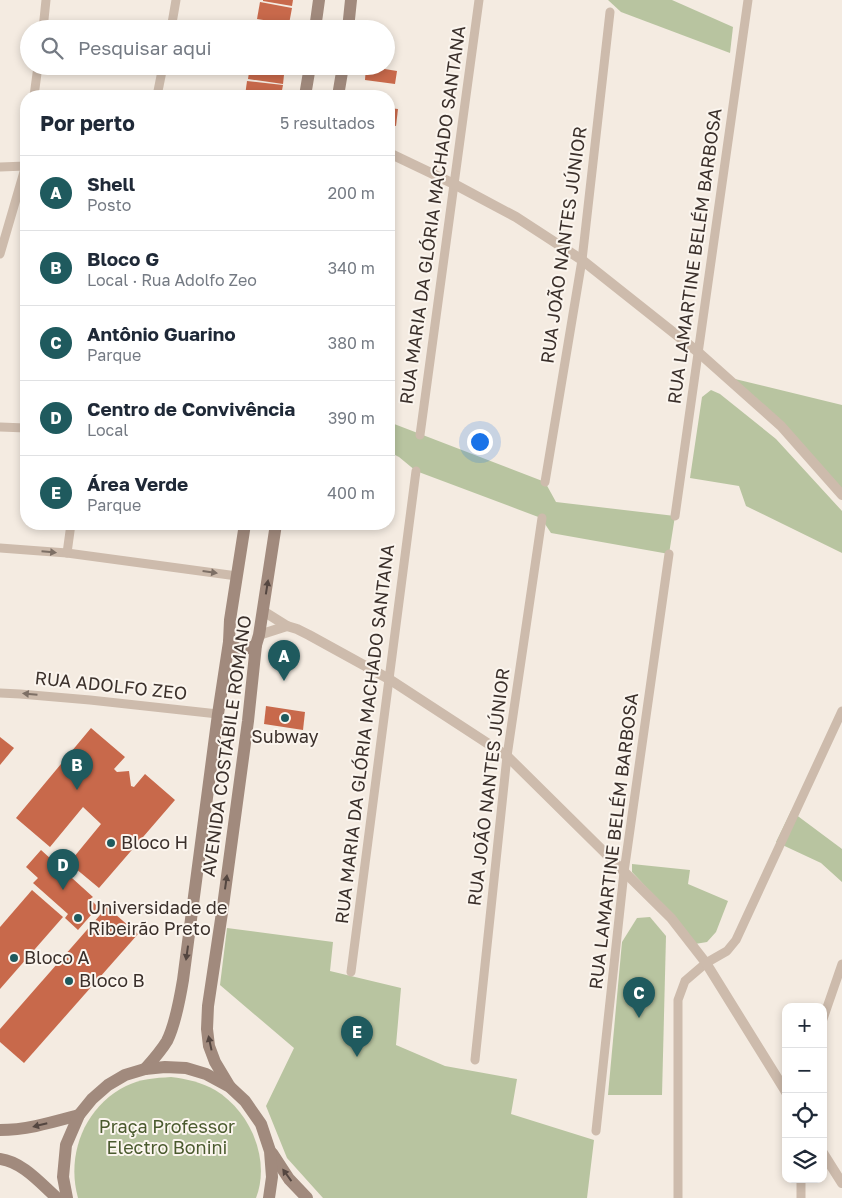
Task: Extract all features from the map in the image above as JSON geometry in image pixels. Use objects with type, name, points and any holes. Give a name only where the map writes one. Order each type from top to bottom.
[{"type":"main road","points":[[316,20],[319,0]]},
{"type":"main road","points":[[349,20],[351,0]]},
{"type":"main road","points":[[306,90],[308,75]]},
{"type":"main road","points":[[339,90],[341,75]]},
{"type":"main road","name":"AVENIDA COSTÁBILE ROMANO","points":[[145,1069],[160,1052],[168,1039],[183,980],[229,642],[230,620],[244,530]]},
{"type":"main road","name":"AVENIDA COSTÁBILE ROMANO","points":[[230,1087],[215,1062],[210,1046],[207,1029],[208,1006],[225,896],[258,640],[275,530]]},
{"type":"main road","points":[[229,642],[235,648],[243,650],[250,649],[258,640]]},
{"type":"main road","points":[[67,1198],[63,1177],[66,1145],[79,1115],[92,1099],[126,1075],[145,1069],[165,1066],[186,1068],[206,1074],[230,1087],[245,1101],[261,1124],[270,1151],[272,1177],[269,1198]]},
{"type":"main road","points":[[0,1130],[31,1127],[79,1115]]},
{"type":"main road","points":[[270,1151],[306,1198]]},
{"type":"main road","points":[[0,1159],[18,1165],[57,1198]]},
{"type":"street","points":[[44,20],[46,0]]},
{"type":"street","points":[[173,20],[176,0]]},
{"type":"street","name":"RUA MARIA DA GLÓRIA MACHADO SANTANA","points":[[420,435],[479,0]]},
{"type":"street","name":"RUA LAMARTINE BELÉM BARBOSA","points":[[675,516],[748,0]]},
{"type":"street","name":"RUA JOÃO NANTES JÚNIOR","points":[[545,482],[582,260],[610,12]]},
{"type":"street","points":[[35,90],[37,75]]},
{"type":"street","points":[[158,90],[161,75]]},
{"type":"street","points":[[395,156],[516,217],[582,260],[698,352],[781,426],[842,495]]},
{"type":"street","points":[[0,167],[20,166]]},
{"type":"street","points":[[0,254],[20,186]]},
{"type":"street","points":[[0,427],[20,428]]},
{"type":"street","name":"RUA MARIA DA GLÓRIA MACHADO SANTANA","points":[[351,972],[416,471]]},
{"type":"street","name":"RUA JOÃO NANTES JÚNIOR","points":[[475,1060],[507,756],[542,518]]},
{"type":"street","points":[[67,553],[70,530]]},
{"type":"street","points":[[0,548],[67,553],[237,576]]},
{"type":"street","name":"RUA LAMARTINE BELÉM BARBOSA","points":[[596,1132],[624,872],[669,554]]},
{"type":"street","points":[[263,610],[287,626],[297,629],[389,679],[507,756],[671,918],[706,963],[782,1086]]},
{"type":"street","points":[[258,640],[287,626]]},
{"type":"street","name":"RUA ADOLFO ZEO","points":[[0,693],[82,699],[218,714]]},
{"type":"street","points":[[678,1198],[678,1000],[685,982],[706,963],[727,951],[736,940],[842,711]]},
{"type":"street","points":[[827,1007],[842,964]]},
{"type":"street","points":[[827,1160],[842,1184]]},
{"type":"street","points":[[801,1183],[801,1198]]},
{"type":"green space","points":[[608,0],[672,0],[733,27],[730,53],[621,12]]},
{"type":"green space","points":[[735,379],[842,405],[842,495]]},
{"type":"green space","points":[[711,390],[720,394],[776,439],[842,511],[842,553],[746,506],[739,486],[690,478],[702,397]]},
{"type":"green space","points":[[395,424],[545,482],[556,502],[675,516],[669,554],[551,533],[541,518],[416,471],[395,455]]},
{"type":"green space","points":[[791,811],[842,849],[842,882],[821,863],[776,842]]},
{"type":"green space","points":[[632,864],[690,870],[688,884],[728,901],[716,932],[707,942],[695,944],[632,872]]},
{"type":"green space","points":[[650,917],[666,936],[662,1095],[608,1095],[622,942],[637,918]]},
{"type":"green space","points":[[227,928],[333,942],[330,971],[401,988],[396,1045],[445,1066],[517,1079],[511,1114],[594,1140],[587,1198],[323,1198],[287,1158],[266,1106],[294,1048],[220,985]]},
{"type":"green space","name":"Praça Professor Electro Bonini","points":[[171,1077],[194,1081],[210,1087],[227,1099],[238,1110],[254,1137],[259,1152],[261,1168],[256,1198],[78,1198],[75,1182],[77,1149],[89,1119],[111,1095],[126,1086],[148,1079]]},
{"type":"building","points":[[263,0],[293,0],[292,6]]},
{"type":"building","points":[[260,2],[292,8],[290,20],[257,19]]},
{"type":"building","points":[[395,71],[397,71],[395,84],[365,80],[365,75],[395,75]]},
{"type":"building","points":[[249,75],[284,75],[283,84],[248,79]]},
{"type":"building","points":[[247,81],[283,85],[282,90],[246,90]]},
{"type":"building","points":[[395,109],[398,109],[395,126]]},
{"type":"building","name":"Subway","points":[[266,706],[305,712],[303,730],[264,724]]},
{"type":"building","points":[[91,728],[125,757],[114,769],[117,772],[129,771],[131,786],[134,787],[145,774],[175,800],[99,888],[69,863],[101,824],[83,807],[50,847],[16,818]]},
{"type":"building","points":[[0,737],[14,748],[0,765]]},
{"type":"building","points":[[41,850],[93,897],[90,899],[98,907],[78,930],[65,918],[68,914],[33,883],[38,878],[26,867]]},
{"type":"building","name":"Bloco A","points":[[32,890],[63,917],[0,989],[0,927]]},
{"type":"building","name":"Bloco B","points":[[107,907],[138,934],[24,1063],[0,1042],[0,1029]]},
{"type":"place","name":"Shell","points":[[284,681]]},
{"type":"place","name":"Subway","points":[[285,718]]},
{"type":"place","name":"Bloco G","points":[[77,790]]},
{"type":"place","name":"Bloco H","points":[[111,843]]},
{"type":"place","name":"Centro de Convivência","points":[[63,890]]},
{"type":"place","name":"Universidade de Ribeirão Preto","points":[[78,918]]},
{"type":"place","name":"Bloco A","points":[[14,958]]},
{"type":"place","name":"Bloco B","points":[[69,981]]},
{"type":"place","name":"Antônio Guarino","points":[[639,1018]]},
{"type":"place","name":"Área Verde","points":[[357,1057]]}]
